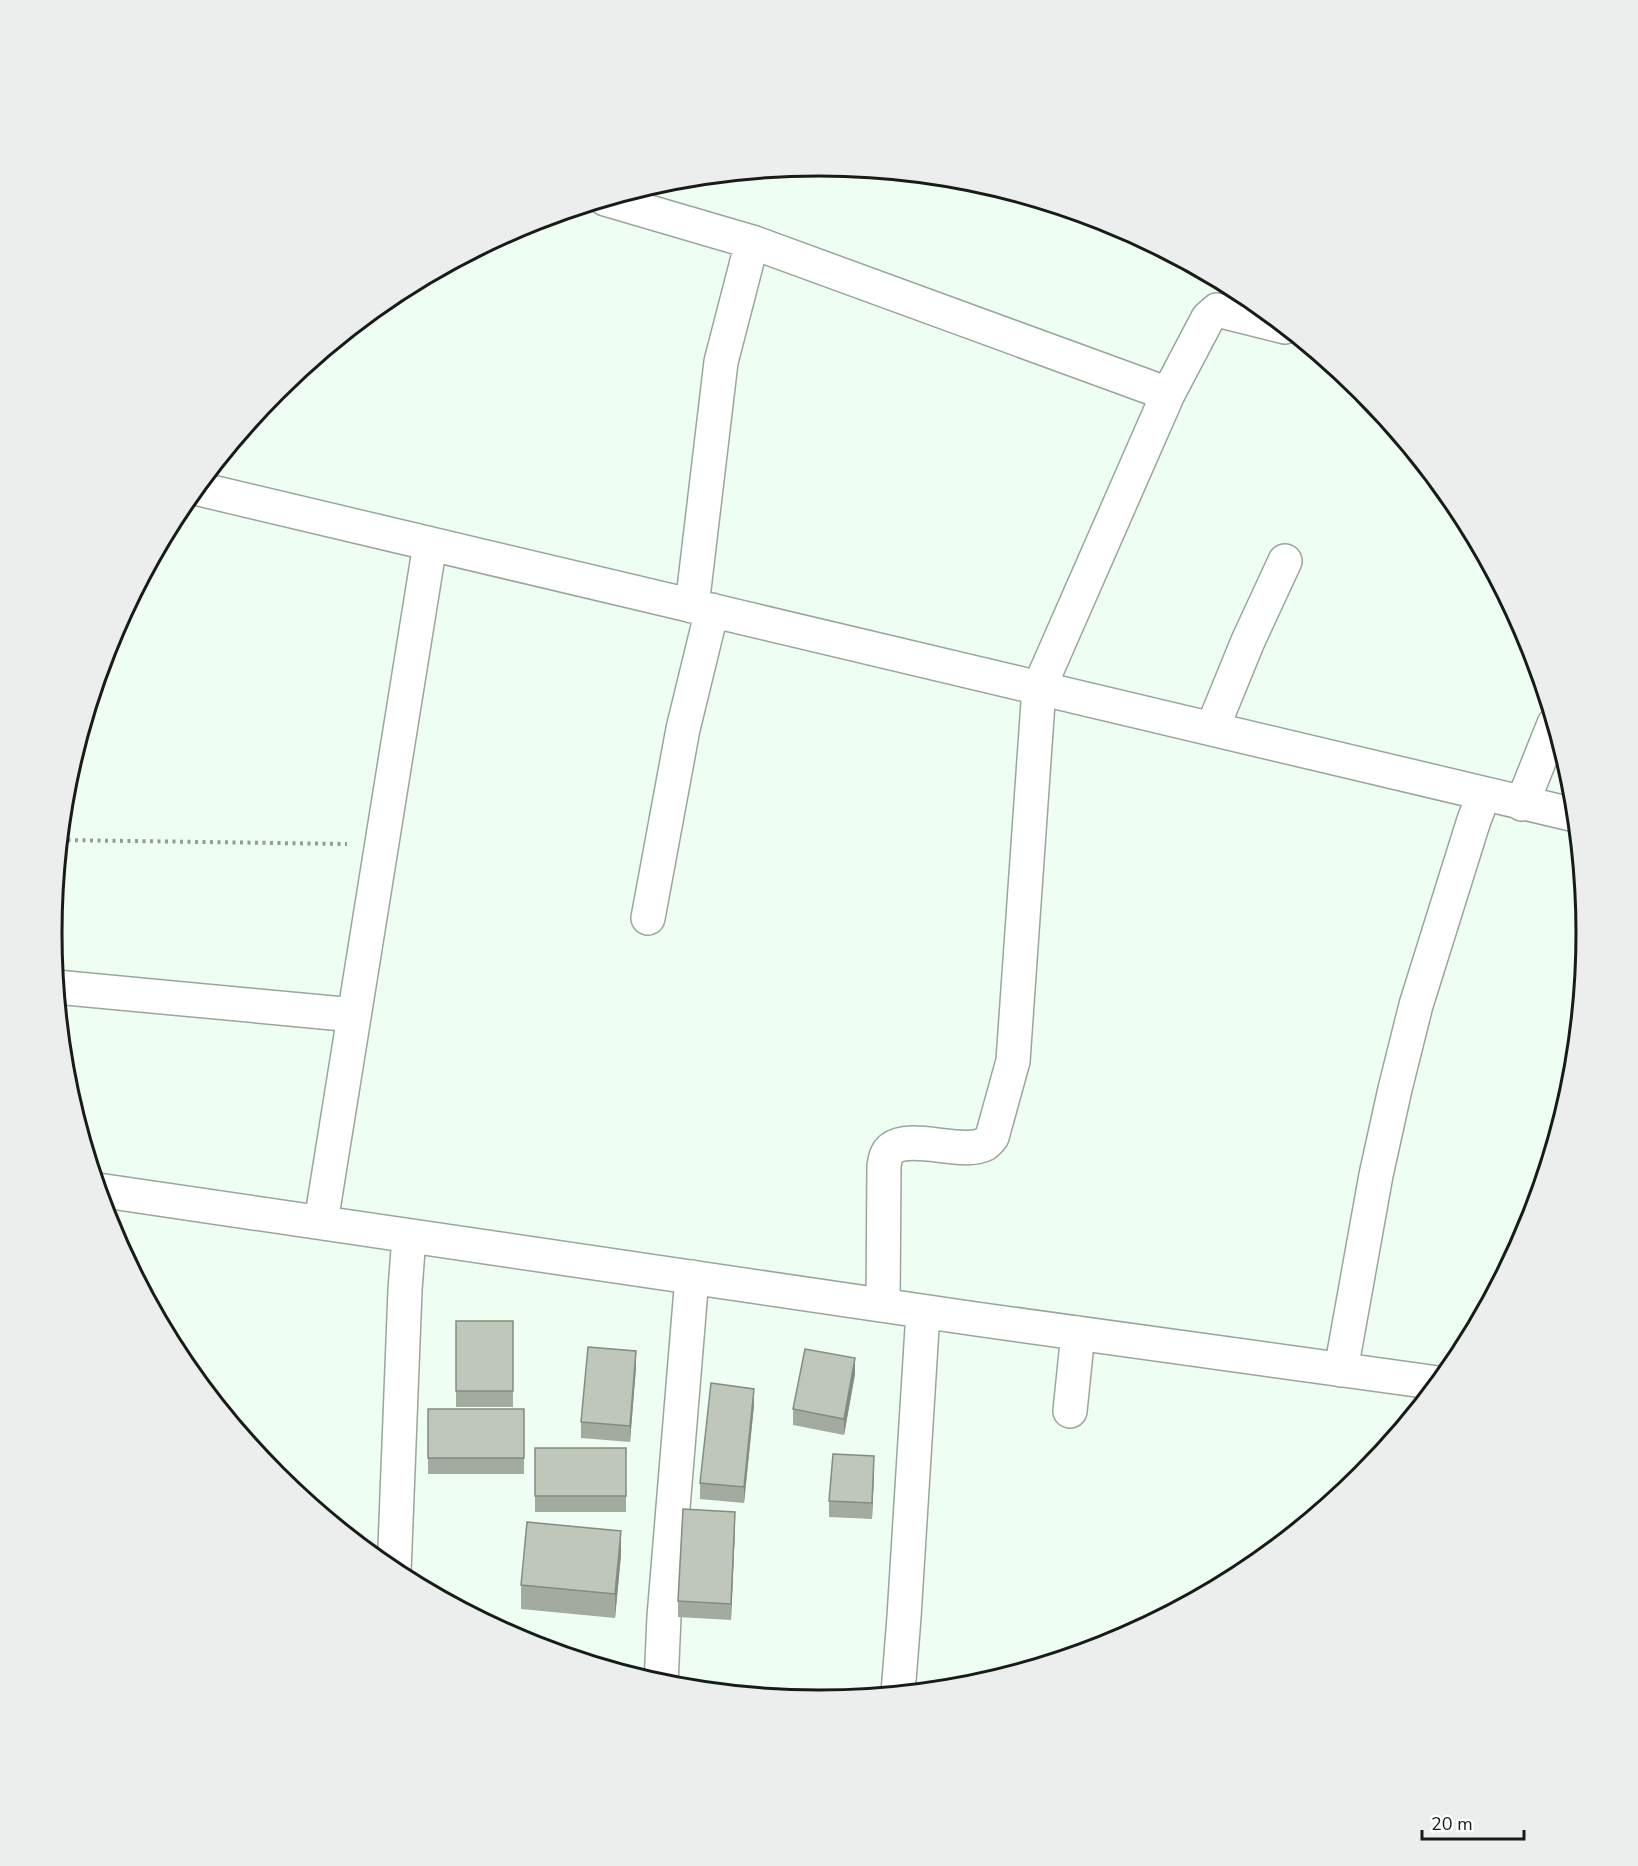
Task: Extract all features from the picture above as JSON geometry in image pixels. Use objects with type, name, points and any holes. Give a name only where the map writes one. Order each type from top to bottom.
[{"type":"street","points":[[618,203],[752,242],[1168,394]]},
{"type":"street","points":[[648,918],[683,729],[702,608],[721,362],[752,242]]},
{"type":"street","points":[[883,1305],[886,1155],[892,1148],[906,1143],[971,1147],[985,1144],[992,1137],[1013,1060],[1039,701],[1168,394],[1208,318],[1217,310],[1263,320]]},
{"type":"street","points":[[204,491],[427,557],[702,608],[1039,701],[1212,729],[1480,806],[1522,804],[1567,813]]},
{"type":"street","points":[[321,1222],[427,557]]},
{"type":"street","points":[[1212,729],[1248,641],[1285,561]]},
{"type":"street","points":[[1522,804],[1550,734]]},
{"type":"street","points":[[1341,1370],[1376,1175],[1416,1005],[1480,806]]},
{"type":"street","points":[[63,988],[354,1015]]},
{"type":"street","points":[[108,1191],[321,1222],[408,1245],[691,1284],[883,1305],[922,1318],[1076,1353],[1341,1370],[1428,1383]]},
{"type":"street","points":[[394,1560],[408,1245]]},
{"type":"street","points":[[661,1674],[691,1284]]},
{"type":"street","points":[[899,1686],[922,1318]]},
{"type":"street","points":[[1070,1411],[1076,1353]]},
{"type":"path","points":[[67,840],[381,845]]},
{"type":"building","points":[[456,1321],[513,1321],[513,1391],[456,1391]]},
{"type":"building","points":[[588,1347],[636,1351],[630,1426],[581,1422]]},
{"type":"building","points":[[805,1349],[855,1358],[844,1419],[793,1409]]},
{"type":"building","points":[[711,1383],[754,1389],[744,1487],[700,1483]]},
{"type":"building","points":[[428,1409],[524,1409],[524,1458],[428,1458]]},
{"type":"building","points":[[535,1448],[626,1448],[626,1496],[535,1496]]},
{"type":"building","points":[[833,1454],[874,1456],[872,1503],[829,1501]]},
{"type":"building","points":[[683,1509],[735,1512],[731,1604],[678,1601]]},
{"type":"building","points":[[527,1522],[621,1531],[615,1594],[521,1585]]}]
